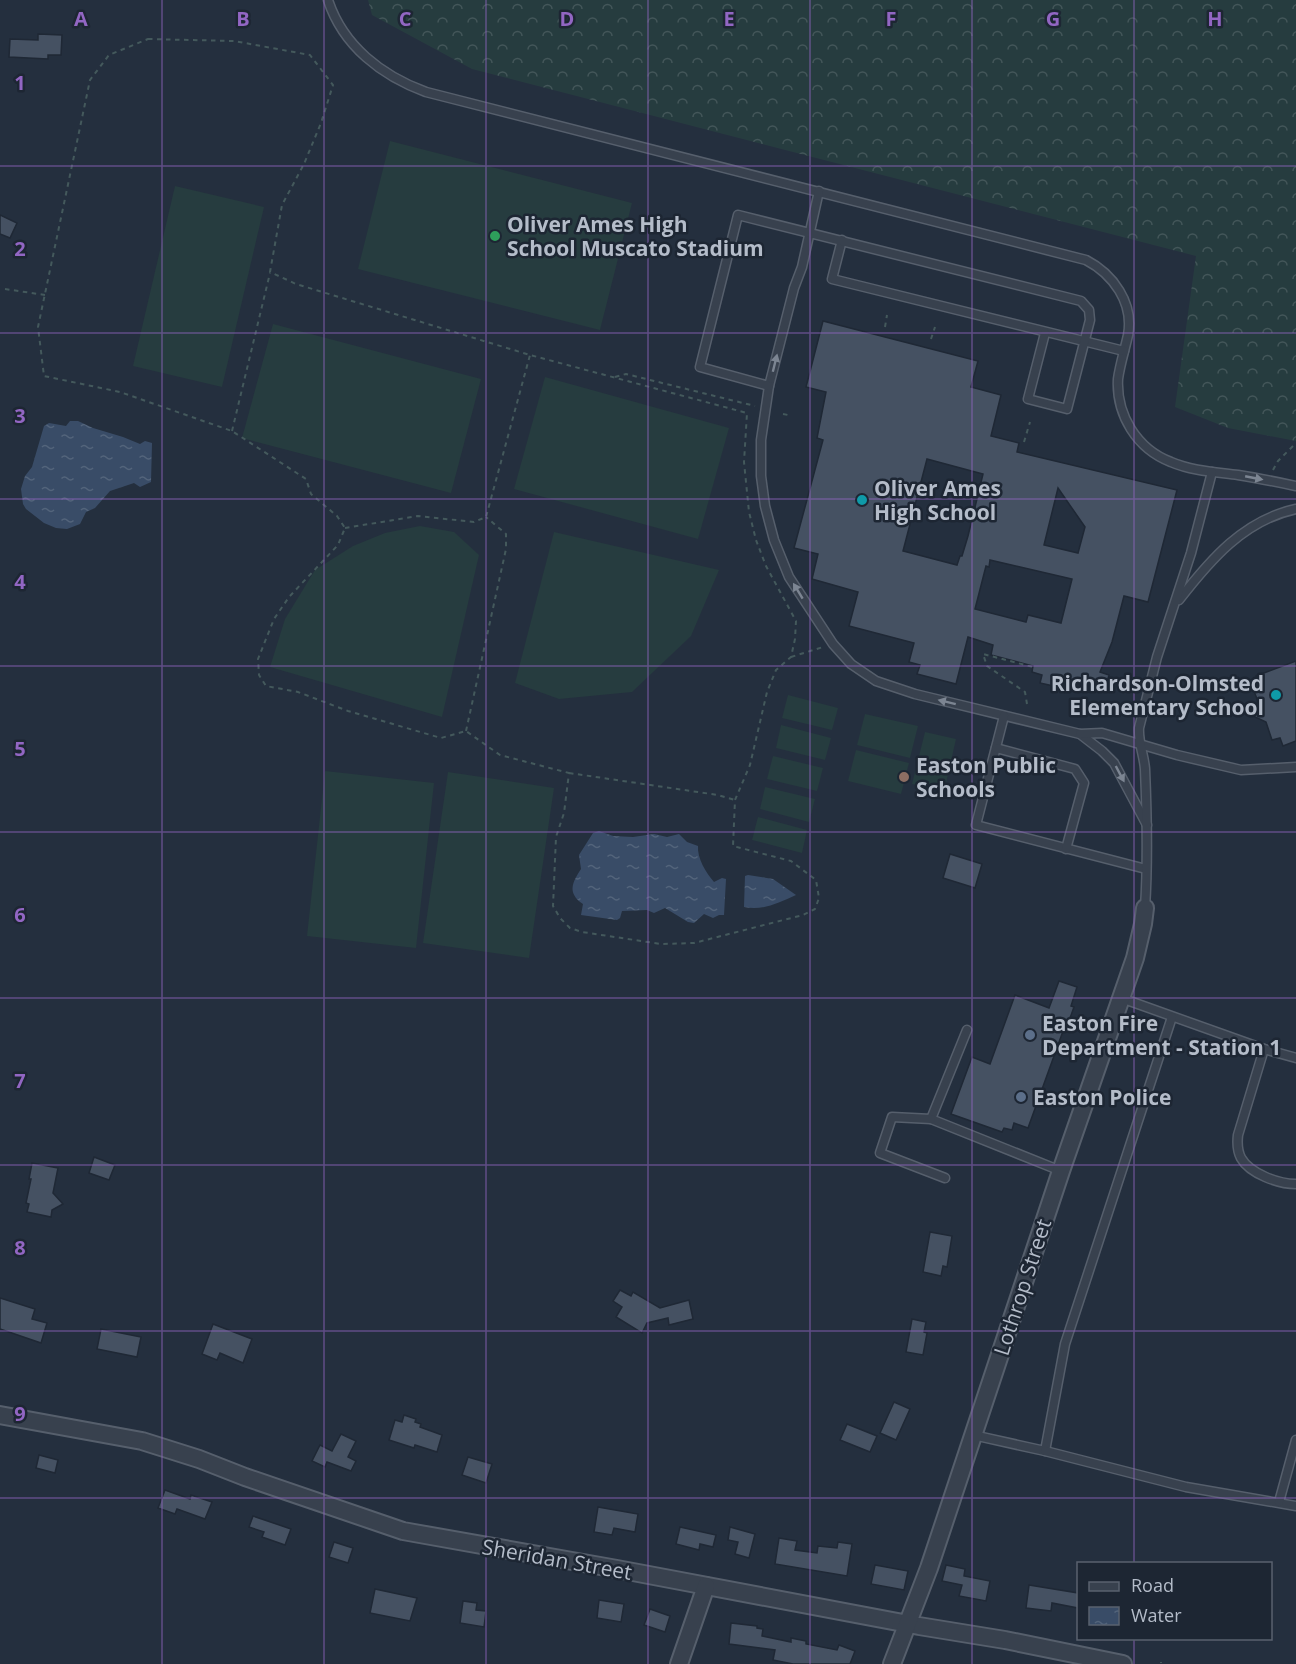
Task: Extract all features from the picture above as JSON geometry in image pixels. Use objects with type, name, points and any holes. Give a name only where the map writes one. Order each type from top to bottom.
[{"type":"street","name":"Lothrop Street","points":[[892,1664],[929,1568],[1061,1171],[1138,949],[1144,908]]},
{"type":"street","name":"Sheridan Street","points":[[0,1415],[142,1442],[199,1459],[403,1531],[1005,1640],[1124,1664]]},
{"type":"street","points":[[679,1664],[706,1586]]},
{"type":"lane","points":[[328,0],[342,30],[358,51],[380,69],[418,89],[1076,257],[1095,265],[1116,286],[1125,305],[1129,326],[1118,390],[1123,413],[1134,434],[1150,451],[1182,466],[1296,486]]},
{"type":"lane","points":[[819,191],[802,267],[794,288],[769,386],[762,423],[761,457],[763,493],[777,549],[789,577],[833,644],[859,670],[882,684],[1080,735],[1102,733],[1177,756],[1241,770],[1296,767]]},
{"type":"lane","points":[[769,386],[700,367],[738,215],[1078,300],[1087,307],[1090,316],[1067,409],[1028,399],[1045,333]]},
{"type":"lane","points":[[842,240],[832,279],[1084,343],[1124,351]]},
{"type":"lane","points":[[1144,908],[1147,825],[1145,766],[1138,730],[1191,553],[1212,472]]},
{"type":"lane","points":[[1173,608],[1206,567],[1233,540],[1267,518],[1296,509]]},
{"type":"lane","points":[[1004,716],[976,825],[1146,869]]},
{"type":"lane","points":[[1080,735],[1114,763],[1147,825]]},
{"type":"lane","points":[[996,748],[1075,769],[1084,783],[1066,849]]},
{"type":"lane","points":[[1121,998],[1264,1049],[1296,1058]]},
{"type":"lane","points":[[1045,1451],[1065,1344],[1172,1017]]},
{"type":"lane","points":[[932,1119],[967,1030]]},
{"type":"lane","points":[[1264,1049],[1238,1135],[1237,1149],[1242,1160],[1255,1172],[1288,1184],[1296,1184]]},
{"type":"lane","points":[[945,1178],[880,1153],[892,1117],[932,1119],[1061,1171]]},
{"type":"lane","points":[[973,1435],[1186,1487],[1296,1506]]},
{"type":"lane","points":[[1279,1502],[1296,1440]]},
{"type":"path","points":[[232,431],[270,272],[282,205],[317,133],[333,85],[310,55],[234,41],[148,39],[109,55],[90,80],[38,327],[44,376],[120,392],[232,431],[306,479],[311,494],[337,516],[345,528]]},
{"type":"path","points":[[270,272],[296,284],[530,355],[747,413],[744,462],[749,512],[766,566],[796,621],[791,657]]},
{"type":"path","points":[[5,289],[45,296]]},
{"type":"path","points":[[885,327],[887,315]]},
{"type":"path","points":[[931,339],[935,327]]},
{"type":"path","points":[[486,517],[530,355]]},
{"type":"path","points":[[612,377],[626,374],[753,405]]},
{"type":"path","points":[[783,414],[788,415]]},
{"type":"path","points":[[1024,442],[1030,422]]},
{"type":"path","points":[[1269,481],[1278,460],[1296,443]]},
{"type":"path","points":[[345,528],[418,516],[474,522],[486,517]]},
{"type":"path","points":[[466,731],[506,549],[506,534],[486,517]]},
{"type":"path","points":[[345,528],[338,545],[289,597],[274,619],[258,659],[259,675],[266,686],[298,692],[348,711],[441,738],[466,731]]},
{"type":"path","points":[[570,773],[564,813],[556,837],[553,906],[570,928],[582,932],[661,944],[694,943],[803,915],[815,909],[819,898],[816,880],[791,861],[733,846],[735,800],[750,765],[767,692],[776,670],[791,657],[833,644]]},
{"type":"path","points":[[1027,704],[1025,692],[987,666],[983,654],[1033,667]]},
{"type":"path","points":[[466,731],[500,755],[570,773],[718,795],[735,800]]},
{"type":"green space","points":[[368,0],[1296,0],[1296,441],[1228,428],[1175,407],[1196,256],[472,69],[372,15]]},
{"type":"green space","name":"Oliver Ames High School Muscato Stadium","points":[[390,141],[632,203],[600,330],[358,269]]},
{"type":"green space","points":[[175,186],[264,207],[222,387],[133,366]]},
{"type":"green space","points":[[273,324],[481,379],[451,493],[242,438]]},
{"type":"green space","points":[[545,377],[729,428],[698,539],[514,489]]},
{"type":"green space","points":[[420,526],[454,532],[479,555],[442,717],[270,667],[285,619],[315,570],[353,546],[385,533]]},
{"type":"green space","points":[[554,532],[719,570],[691,636],[632,692],[559,699],[515,683]]},
{"type":"green space","points":[[788,695],[838,708],[832,730],[782,718]]},
{"type":"green space","points":[[865,714],[918,726],[910,758],[857,745]]},
{"type":"green space","points":[[781,725],[831,738],[825,760],[776,748]]},
{"type":"green space","points":[[925,732],[956,739],[944,792],[912,784]]},
{"type":"green space","points":[[856,750],[909,763],[901,794],[848,781]]},
{"type":"green space","points":[[773,756],[823,768],[817,791],[767,779]]},
{"type":"green space","points":[[325,771],[434,783],[416,948],[307,936]]},
{"type":"green space","points":[[448,772],[554,788],[529,958],[423,943]]},
{"type":"green space","points":[[765,787],[815,799],[809,822],[760,809]]},
{"type":"green space","points":[[758,817],[807,830],[802,853],[752,840]]},
{"type":"water","points":[[70,421],[78,421],[140,444],[145,441],[152,443],[151,482],[140,487],[134,483],[110,491],[95,508],[86,512],[80,524],[67,529],[56,528],[44,523],[26,509],[21,489],[25,476],[32,467],[44,426],[49,423],[66,426]]},
{"type":"water","points":[[599,831],[613,836],[633,837],[654,834],[667,837],[679,834],[687,842],[698,846],[703,865],[714,882],[722,878],[726,879],[724,915],[713,918],[704,914],[694,923],[688,922],[665,908],[654,913],[647,910],[622,911],[617,920],[581,915],[583,904],[573,892],[575,879],[581,869],[579,855],[593,833]]},
{"type":"water","points":[[745,876],[773,879],[796,895],[764,907],[744,907]]},
{"type":"building","points":[[38,34],[62,35],[61,55],[48,55],[48,59],[9,57],[10,39],[38,40]]},
{"type":"building","points":[[0,215],[17,223],[10,238],[0,234]]},
{"type":"building","name":"Oliver Ames High School","points":[[823,321],[978,361],[971,387],[1001,395],[991,436],[1019,443],[1017,452],[1177,490],[1148,602],[1124,596],[1112,642],[1100,672],[1109,675],[1105,691],[1060,680],[1058,687],[1040,683],[1042,675],[1032,672],[1033,666],[991,655],[993,645],[968,637],[956,684],[917,674],[920,665],[909,662],[914,643],[849,626],[858,592],[812,579],[818,554],[794,548],[823,440],[817,438],[826,392],[806,387]],"holes":[[[927,459],[983,474],[968,536],[957,565],[903,551]],[[1058,488],[1085,527],[1078,553],[1044,545]],[[990,560],[1072,579],[1061,623],[1028,615],[1026,622],[975,609],[986,566],[989,567]]]},
{"type":"building","name":"Richardson-Olmsted Elementary School","points":[[1296,661],[1296,741],[1283,746],[1280,738],[1272,740],[1266,722],[1253,716],[1259,704],[1252,686],[1259,683],[1256,676]]},
{"type":"building","points":[[950,854],[982,864],[975,888],[943,878]]},
{"type":"building","points":[[1059,981],[1077,987],[1071,1006],[1074,1007],[1069,1021],[1067,1020],[1028,1128],[1014,1123],[1012,1130],[1004,1128],[1002,1132],[951,1114],[972,1057],[990,1064],[1015,995],[1049,1008]]},
{"type":"building","points":[[94,1157],[115,1165],[109,1180],[89,1173]]},
{"type":"building","points":[[32,1163],[58,1168],[53,1193],[63,1204],[52,1210],[51,1217],[27,1212],[29,1204],[26,1203]]},
{"type":"building","points":[[930,1232],[952,1236],[947,1267],[943,1266],[941,1276],[923,1272]]},
{"type":"building","points":[[620,1290],[631,1296],[633,1292],[660,1308],[689,1300],[693,1319],[669,1325],[668,1318],[647,1323],[642,1333],[616,1317],[622,1307],[613,1301]]},
{"type":"building","points":[[0,1298],[35,1309],[32,1319],[47,1323],[41,1343],[0,1329]]},
{"type":"building","points":[[912,1319],[926,1322],[924,1332],[927,1333],[923,1355],[906,1352]]},
{"type":"building","points":[[213,1324],[252,1339],[243,1363],[220,1353],[217,1360],[202,1354]]},
{"type":"building","points":[[101,1329],[141,1337],[137,1357],[97,1349]]},
{"type":"building","points":[[894,1402],[910,1409],[896,1440],[880,1433]]},
{"type":"building","points":[[404,1415],[416,1419],[415,1422],[421,1424],[420,1427],[442,1435],[437,1452],[389,1440],[395,1420],[402,1422]]},
{"type":"building","points":[[847,1424],[877,1436],[870,1452],[840,1440]]},
{"type":"building","points":[[341,1434],[356,1441],[348,1457],[356,1461],[351,1471],[327,1462],[325,1467],[312,1461],[320,1445],[332,1451]]},
{"type":"building","points":[[39,1455],[58,1460],[55,1473],[36,1468]]},
{"type":"building","points":[[468,1457],[492,1464],[486,1483],[462,1475]]},
{"type":"building","points":[[165,1490],[190,1499],[191,1495],[212,1502],[205,1519],[177,1509],[175,1514],[158,1508]]},
{"type":"building","points":[[598,1507],[638,1514],[635,1532],[614,1528],[612,1535],[594,1532]]},
{"type":"building","points":[[253,1516],[291,1529],[285,1545],[262,1537],[264,1532],[249,1527]]},
{"type":"building","points":[[680,1527],[716,1535],[713,1547],[700,1544],[699,1550],[676,1544]]},
{"type":"building","points":[[730,1527],[755,1534],[749,1558],[735,1554],[738,1542],[728,1540]]},
{"type":"building","points":[[779,1538],[797,1541],[795,1550],[817,1553],[818,1546],[837,1548],[838,1542],[852,1544],[847,1576],[775,1564]]},
{"type":"building","points":[[334,1542],[353,1548],[348,1563],[329,1557]]},
{"type":"building","points":[[875,1565],[908,1571],[904,1590],[871,1584]]},
{"type":"building","points":[[946,1565],[965,1569],[964,1576],[990,1581],[986,1601],[959,1596],[962,1585],[942,1581]]},
{"type":"building","points":[[1029,1585],[1077,1593],[1077,1608],[1052,1603],[1051,1611],[1026,1608]]},
{"type":"building","points":[[375,1589],[417,1598],[410,1621],[370,1613]]},
{"type":"building","points":[[599,1600],[624,1604],[621,1622],[597,1618]]},
{"type":"building","points":[[463,1601],[477,1603],[476,1610],[486,1611],[484,1627],[460,1623]]},
{"type":"building","points":[[650,1609],[670,1616],[665,1632],[644,1625]]},
{"type":"building","points":[[731,1623],[757,1626],[763,1629],[762,1636],[791,1642],[791,1638],[806,1641],[806,1644],[837,1650],[839,1645],[855,1651],[850,1664],[793,1664],[773,1660],[775,1650],[729,1644]]},
{"type":"place","name":"Oliver Ames High School Muscato Stadium","points":[[495,236]]},
{"type":"place","name":"Oliver Ames High School","points":[[862,500]]},
{"type":"place","name":"Richardson-Olmsted Elementary School","points":[[1276,695]]},
{"type":"place","name":"Easton Public Schools","points":[[904,777]]},
{"type":"place","name":"Easton Fire Department - Station 1","points":[[1030,1035]]},
{"type":"place","name":"Easton Police","points":[[1021,1097]]}]
